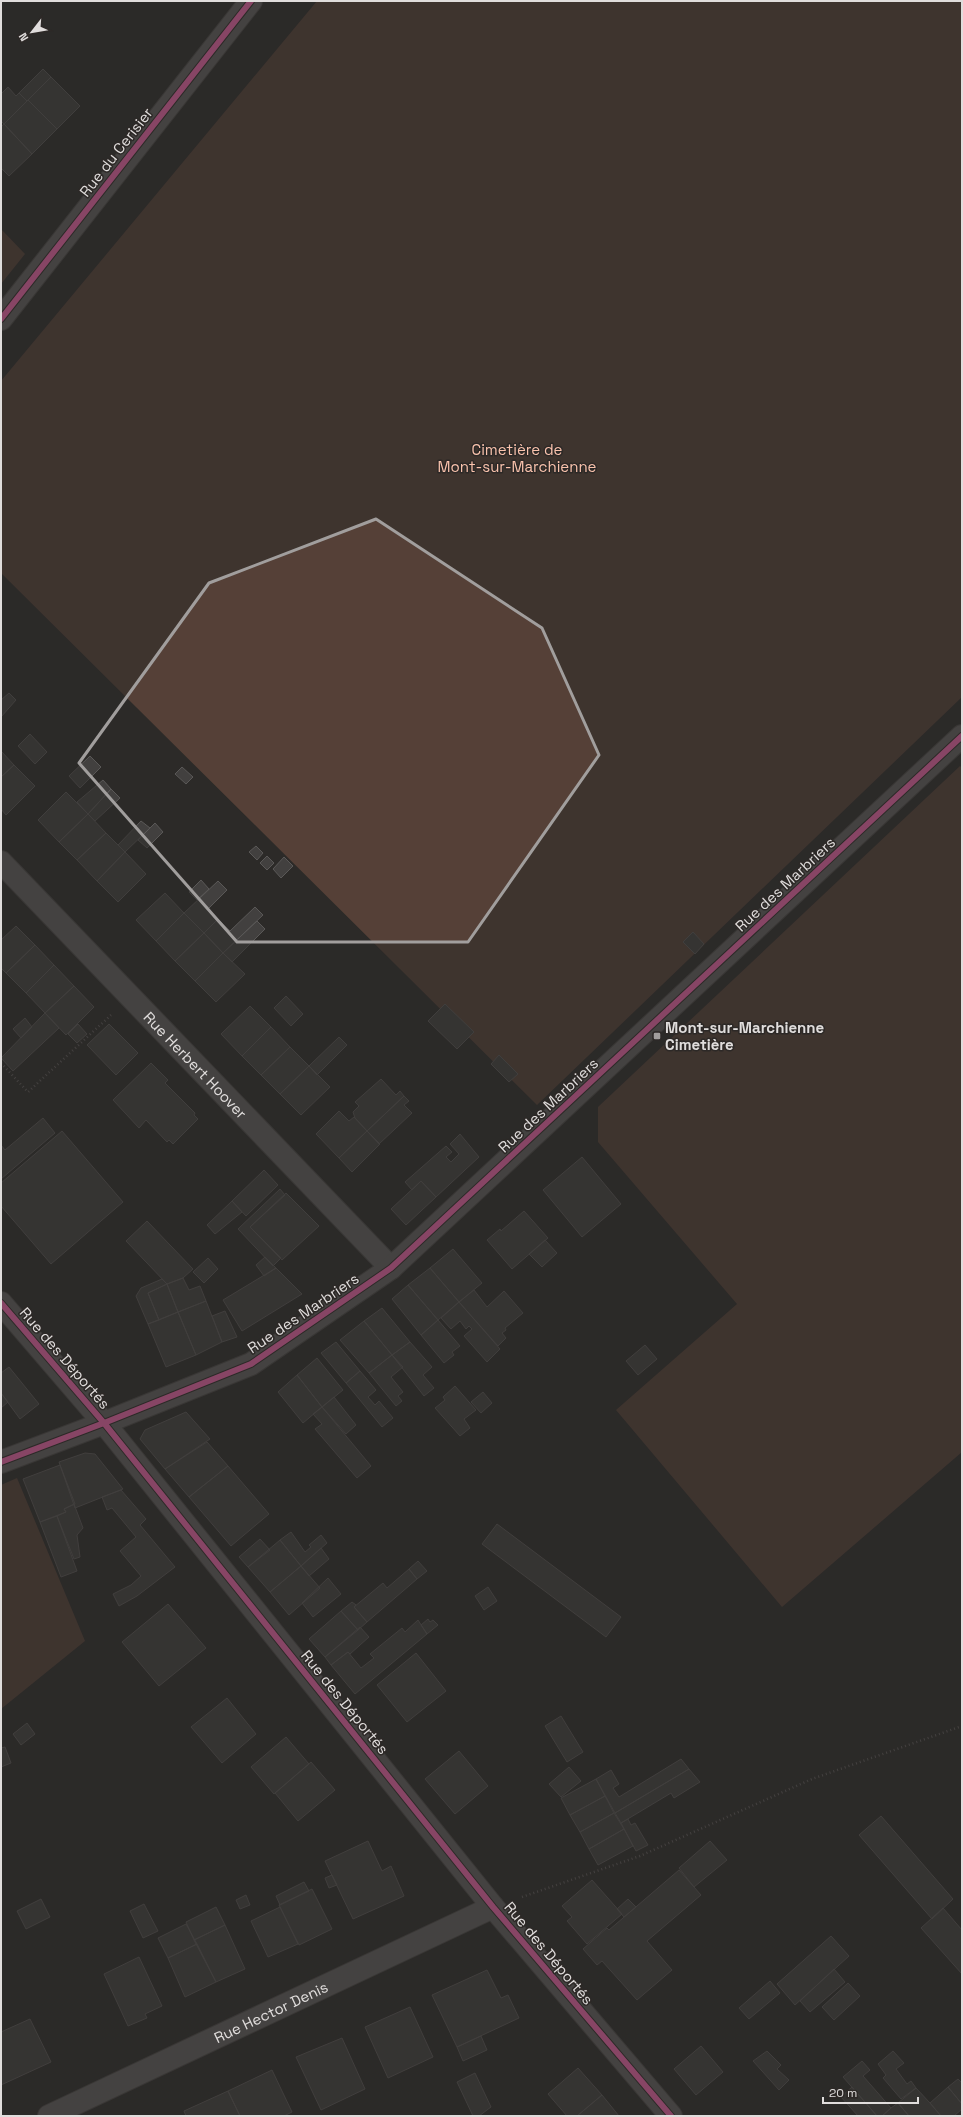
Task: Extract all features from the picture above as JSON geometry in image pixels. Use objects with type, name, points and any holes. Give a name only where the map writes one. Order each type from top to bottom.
[{"type":"street","name":"Rue du Cerisier","points":[[1,319],[251,1]]},
{"type":"street","name":"Rue des Marbriers","points":[[1,1462],[104,1423],[251,1364],[391,1268],[962,736]]},
{"type":"street","name":"Rue Herbert Hoover","points":[[1,862],[391,1268]]},
{"type":"street","name":"Rue des Déportés","points":[[1,1303],[104,1423],[493,1907],[671,2116]]},
{"type":"street","name":"Rue Hector Denis","points":[[49,2116],[493,1907]]},
{"type":"path","points":[[1,1063],[28,1092],[130,996]]},
{"type":"path","points":[[493,1907],[640,1856],[812,1779],[962,1726]]},
{"type":"highlighted area","points":[[376,519],[542,628],[599,755],[468,942],[237,942],[79,763],[209,583]]},
{"type":"green space","name":"Cimetière de Mont-sur-Marchienne","points":[[317,1],[962,1],[962,697],[537,1105],[1,573],[1,381]]},
{"type":"green space","points":[[1,229],[25,254],[1,284]]},
{"type":"green space","points":[[960,766],[962,768],[962,1452],[782,1607],[616,1410],[737,1304],[598,1142],[598,1107]]},
{"type":"green space","points":[[17,1478],[85,1641],[1,1709],[1,1485]]},
{"type":"building","points":[[43,69],[51,77],[27,101],[19,93]]},
{"type":"building","points":[[51,77],[80,106],[57,129],[28,100]]},
{"type":"building","points":[[8,87],[16,96],[19,93],[27,101],[4,124],[1,121],[1,94]]},
{"type":"building","points":[[28,100],[57,129],[32,154],[4,124]]},
{"type":"building","points":[[4,124],[32,154],[9,176],[1,168],[1,127]]},
{"type":"building","points":[[9,693],[16,700],[1,717],[1,700]]},
{"type":"building","points":[[30,734],[47,752],[35,764],[18,746]]},
{"type":"building","points":[[1,751],[14,765],[1,777]]},
{"type":"building","points":[[90,756],[101,767],[80,788],[69,776]]},
{"type":"building","points":[[14,765],[35,786],[6,815],[1,809],[1,777]]},
{"type":"building","points":[[182,767],[193,777],[186,784],[175,774]]},
{"type":"building","points":[[103,780],[111,789],[88,814],[77,802]]},
{"type":"building","points":[[111,789],[120,798],[95,821],[88,814]]},
{"type":"building","points":[[66,792],[88,814],[59,842],[38,820]]},
{"type":"building","points":[[88,814],[106,833],[77,860],[59,842]]},
{"type":"building","points":[[141,821],[150,828],[125,852],[118,845]]},
{"type":"building","points":[[155,823],[163,832],[147,848],[138,840]]},
{"type":"building","points":[[106,833],[125,852],[97,881],[77,860]]},
{"type":"building","points":[[256,846],[263,853],[257,860],[249,852]]},
{"type":"building","points":[[125,852],[146,874],[118,902],[97,881]]},
{"type":"building","points":[[267,856],[274,863],[267,870],[260,863]]},
{"type":"building","points":[[284,857],[293,866],[281,878],[273,869]]},
{"type":"building","points":[[201,880],[209,889],[197,900],[189,892]]},
{"type":"building","points":[[218,881],[227,890],[208,909],[218,919],[204,933],[184,913]]},
{"type":"building","points":[[165,893],[184,913],[156,941],[136,920]]},
{"type":"building","points":[[255,907],[263,915],[223,953],[204,933],[218,919],[230,931]]},
{"type":"building","points":[[184,913],[204,933],[175,961],[156,941]]},
{"type":"building","points":[[257,921],[265,929],[232,962],[223,953]]},
{"type":"building","points":[[16,926],[35,945],[6,973],[1,968],[1,940]]},
{"type":"building","points":[[693,932],[704,944],[695,954],[683,942]]},
{"type":"building","points":[[204,933],[223,953],[195,981],[175,961]]},
{"type":"building","points":[[35,945],[54,965],[26,993],[6,973]]},
{"type":"building","points":[[223,953],[245,974],[216,1002],[195,981]]},
{"type":"building","points":[[54,965],[74,986],[45,1013],[26,993]]},
{"type":"building","points":[[74,986],[94,1007],[66,1035],[45,1013]]},
{"type":"building","points":[[286,996],[303,1014],[291,1026],[274,1008]]},
{"type":"building","points":[[445,1004],[474,1032],[457,1049],[428,1021]]},
{"type":"building","points":[[250,1006],[271,1027],[242,1056],[221,1034]]},
{"type":"building","points":[[45,1013],[59,1028],[13,1071],[1,1058]]},
{"type":"building","points":[[25,1018],[32,1027],[21,1038],[13,1029]]},
{"type":"building","points":[[78,1024],[87,1034],[77,1043],[68,1034]]},
{"type":"building","points":[[109,1024],[138,1053],[116,1075],[87,1045]]},
{"type":"building","points":[[271,1027],[290,1047],[261,1075],[242,1056]]},
{"type":"building","points":[[339,1037],[347,1045],[317,1075],[309,1066]]},
{"type":"building","points":[[290,1047],[309,1066],[280,1094],[261,1075]]},
{"type":"building","points":[[499,1055],[518,1074],[509,1082],[491,1064]]},
{"type":"building","points":[[151,1063],[168,1080],[165,1083],[195,1113],[194,1115],[198,1119],[173,1144],[169,1140],[167,1142],[146,1120],[139,1128],[113,1100]]},
{"type":"building","points":[[309,1066],[330,1087],[301,1115],[280,1094]]},
{"type":"building","points":[[381,1079],[396,1095],[400,1091],[404,1096],[367,1131],[355,1118],[353,1112],[359,1106],[355,1102]]},
{"type":"building","points":[[404,1096],[409,1101],[404,1105],[412,1113],[379,1144],[367,1131]]},
{"type":"building","points":[[339,1111],[349,1121],[354,1117],[367,1131],[339,1158],[316,1134]]},
{"type":"building","points":[[43,1118],[55,1133],[1,1179],[1,1145],[5,1150]]},
{"type":"building","points":[[62,1131],[123,1202],[51,1264],[1,1206],[1,1183]]},
{"type":"building","points":[[367,1131],[380,1144],[352,1172],[339,1158]]},
{"type":"building","points":[[460,1134],[479,1157],[436,1197],[421,1181],[412,1190],[405,1182],[446,1146],[452,1152],[446,1157],[451,1162],[459,1154],[450,1144]]},
{"type":"building","points":[[582,1157],[621,1204],[582,1237],[543,1190]]},
{"type":"building","points":[[264,1170],[278,1185],[246,1216],[232,1201]]},
{"type":"building","points":[[421,1181],[436,1197],[406,1225],[391,1209]]},
{"type":"building","points":[[280,1189],[285,1195],[250,1227],[281,1258],[273,1266],[238,1229]]},
{"type":"building","points":[[286,1193],[319,1226],[282,1260],[250,1227]]},
{"type":"building","points":[[232,1201],[242,1212],[215,1234],[207,1225]]},
{"type":"building","points":[[524,1211],[548,1238],[512,1269],[487,1240],[500,1229],[501,1231]]},
{"type":"building","points":[[147,1221],[193,1269],[183,1278],[167,1284],[126,1241]]},
{"type":"building","points":[[545,1240],[557,1253],[542,1267],[529,1254]]},
{"type":"building","points":[[453,1249],[482,1283],[459,1302],[430,1268]]},
{"type":"building","points":[[265,1257],[276,1268],[264,1276],[256,1265]]},
{"type":"building","points":[[208,1258],[218,1269],[204,1283],[193,1272]]},
{"type":"building","points":[[276,1268],[302,1294],[242,1331],[223,1300]]},
{"type":"building","points":[[430,1268],[459,1302],[438,1320],[408,1285]]},
{"type":"building","points":[[183,1278],[189,1290],[200,1286],[206,1301],[178,1312],[167,1284]]},
{"type":"building","points":[[162,1279],[167,1284],[148,1293],[159,1320],[148,1324],[136,1296],[141,1288]]},
{"type":"building","points":[[167,1284],[178,1312],[159,1320],[148,1293]]},
{"type":"building","points":[[408,1285],[438,1320],[421,1335],[392,1299]]},
{"type":"building","points":[[474,1290],[487,1307],[504,1291],[523,1313],[505,1328],[506,1330],[502,1333],[506,1338],[498,1346],[459,1302]]},
{"type":"building","points":[[206,1301],[222,1342],[196,1355],[178,1312]]},
{"type":"building","points":[[459,1302],[500,1349],[487,1362],[464,1336],[472,1329],[469,1326],[466,1329],[460,1321],[451,1329],[441,1318]]},
{"type":"building","points":[[382,1308],[410,1342],[392,1355],[364,1321]]},
{"type":"building","points":[[225,1311],[237,1337],[222,1342],[212,1316]]},
{"type":"building","points":[[178,1312],[196,1355],[166,1367],[148,1324]]},
{"type":"building","points":[[438,1320],[460,1346],[452,1352],[454,1355],[444,1363],[421,1335]]},
{"type":"building","points":[[364,1321],[392,1355],[369,1373],[340,1340]]},
{"type":"building","points":[[336,1342],[360,1371],[346,1383],[321,1353]]},
{"type":"building","points":[[410,1342],[432,1367],[423,1375],[434,1388],[424,1396],[392,1355]]},
{"type":"building","points":[[645,1345],[657,1359],[638,1375],[626,1361]]},
{"type":"building","points":[[392,1355],[403,1367],[391,1377],[403,1392],[398,1396],[402,1401],[396,1406],[369,1373]]},
{"type":"building","points":[[317,1358],[343,1390],[322,1407],[297,1375]]},
{"type":"building","points":[[9,1367],[39,1404],[20,1419],[1,1393],[1,1373]]},
{"type":"building","points":[[360,1371],[376,1390],[368,1397],[375,1405],[379,1401],[393,1418],[382,1427],[346,1383]]},
{"type":"building","points":[[297,1375],[322,1407],[303,1423],[278,1392]]},
{"type":"building","points":[[455,1386],[476,1410],[464,1419],[470,1428],[460,1436],[435,1408],[445,1400],[443,1397]]},
{"type":"building","points":[[483,1392],[492,1403],[481,1413],[471,1402]]},
{"type":"building","points":[[1,1393],[8,1402],[1,1408]]},
{"type":"building","points":[[334,1397],[356,1425],[346,1434],[322,1407]]},
{"type":"building","points":[[322,1407],[371,1466],[357,1478],[315,1429],[322,1424],[313,1414]]},
{"type":"building","points":[[186,1412],[210,1439],[165,1469],[140,1439],[145,1430]]},
{"type":"building","points":[[207,1442],[228,1466],[189,1497],[165,1469]]},
{"type":"building","points":[[85,1453],[95,1454],[123,1489],[75,1508],[59,1462]]},
{"type":"building","points":[[60,1465],[75,1504],[64,1509],[66,1512],[40,1522],[23,1479]]},
{"type":"building","points":[[228,1466],[269,1514],[231,1546],[189,1497]]},
{"type":"building","points":[[121,1490],[146,1519],[140,1525],[175,1567],[137,1596],[119,1606],[113,1594],[131,1585],[141,1576],[120,1551],[136,1537],[112,1508],[107,1510],[102,1497]]},
{"type":"building","points":[[74,1504],[83,1528],[77,1535],[80,1557],[74,1559],[57,1516],[66,1512],[64,1509]]},
{"type":"building","points":[[57,1516],[77,1571],[61,1577],[40,1522]]},
{"type":"building","points":[[497,1524],[621,1617],[606,1637],[482,1544]]},
{"type":"building","points":[[291,1532],[305,1552],[311,1547],[309,1545],[321,1535],[327,1543],[301,1566],[280,1540]]},
{"type":"building","points":[[260,1539],[270,1550],[248,1567],[239,1557]]},
{"type":"building","points":[[280,1540],[301,1566],[270,1592],[248,1567]]},
{"type":"building","points":[[321,1548],[329,1559],[309,1576],[301,1566]]},
{"type":"building","points":[[418,1561],[427,1571],[417,1579],[409,1569]]},
{"type":"building","points":[[301,1566],[320,1588],[289,1615],[270,1592]]},
{"type":"building","points":[[409,1569],[417,1579],[367,1622],[354,1607],[383,1583],[387,1588]]},
{"type":"building","points":[[328,1578],[341,1594],[313,1617],[302,1603]]},
{"type":"building","points":[[488,1587],[497,1601],[484,1610],[475,1596]]},
{"type":"building","points":[[352,1602],[356,1605],[354,1607],[367,1622],[358,1630],[341,1611]]},
{"type":"building","points":[[168,1604],[206,1648],[159,1686],[122,1642]]},
{"type":"building","points":[[341,1611],[358,1630],[325,1657],[309,1639]]},
{"type":"building","points":[[428,1619],[430,1622],[433,1620],[438,1625],[427,1634],[421,1625]]},
{"type":"building","points":[[418,1620],[427,1634],[355,1694],[331,1665],[348,1652],[361,1668],[374,1658],[370,1654],[402,1628],[405,1632]]},
{"type":"building","points":[[360,1627],[369,1637],[350,1654],[348,1652],[331,1665],[325,1657]]},
{"type":"building","points":[[416,1653],[446,1691],[407,1722],[377,1685]]},
{"type":"building","points":[[227,1698],[256,1734],[222,1763],[191,1727]]},
{"type":"building","points":[[561,1716],[583,1752],[567,1762],[545,1726]]},
{"type":"building","points":[[27,1723],[35,1734],[21,1745],[13,1734]]},
{"type":"building","points":[[286,1737],[309,1764],[274,1794],[251,1767]]},
{"type":"building","points":[[5,1747],[11,1763],[1,1767],[1,1748]]},
{"type":"building","points":[[459,1751],[488,1786],[455,1814],[425,1779]]},
{"type":"building","points":[[681,1759],[689,1769],[615,1813],[596,1779],[611,1770],[619,1784],[613,1788],[619,1797]]},
{"type":"building","points":[[311,1762],[335,1790],[298,1821],[275,1793]]},
{"type":"building","points":[[569,1767],[581,1781],[561,1797],[549,1784]]},
{"type":"building","points":[[689,1769],[700,1782],[674,1798],[671,1793],[621,1823],[615,1813]]},
{"type":"building","points":[[596,1779],[605,1796],[570,1815],[561,1798]]},
{"type":"building","points":[[605,1796],[614,1813],[580,1832],[570,1815]]},
{"type":"building","points":[[614,1813],[624,1829],[589,1849],[580,1832]]},
{"type":"building","points":[[881,1816],[953,1899],[932,1919],[859,1835]]},
{"type":"building","points":[[628,1819],[631,1825],[635,1823],[648,1845],[636,1851],[621,1823]]},
{"type":"building","points":[[624,1829],[633,1846],[598,1865],[589,1849]]},
{"type":"building","points":[[368,1841],[382,1871],[391,1866],[404,1896],[353,1919],[325,1861]]},
{"type":"building","points":[[710,1841],[727,1860],[694,1887],[679,1868]]},
{"type":"building","points":[[679,1870],[701,1895],[647,1941],[672,1970],[637,2000],[602,1961],[597,1965],[583,1949],[607,1928],[609,1930]]},
{"type":"building","points":[[332,1875],[337,1885],[329,1888],[325,1878]]},
{"type":"building","points":[[592,1880],[622,1914],[587,1944],[567,1921],[572,1917],[562,1906]]},
{"type":"building","points":[[304,1882],[309,1891],[280,1905],[276,1896]]},
{"type":"building","points":[[312,1889],[332,1929],[299,1945],[279,1905]]},
{"type":"building","points":[[246,1895],[250,1905],[240,1909],[236,1900]]},
{"type":"building","points":[[41,1899],[50,1917],[26,1929],[17,1911]]},
{"type":"building","points":[[628,1899],[636,1907],[624,1917],[617,1909]]},
{"type":"building","points":[[144,1904],[158,1931],[143,1938],[130,1911]]},
{"type":"building","points":[[216,1907],[225,1925],[194,1940],[186,1922]]},
{"type":"building","points":[[280,1907],[298,1944],[268,1957],[251,1921]]},
{"type":"building","points":[[943,1908],[962,1930],[962,1974],[921,1928]]},
{"type":"building","points":[[186,1924],[197,1944],[168,1958],[158,1938]]},
{"type":"building","points":[[225,1925],[245,1969],[216,1982],[194,1940]]},
{"type":"building","points":[[831,1936],[849,1956],[795,2005],[777,1984]]},
{"type":"building","points":[[197,1944],[216,1982],[185,1997],[168,1958]]},
{"type":"building","points":[[139,1957],[162,2006],[145,2014],[147,2018],[128,2026],[104,1974]]},
{"type":"building","points":[[834,1969],[845,1982],[810,2012],[800,2001]]},
{"type":"building","points":[[487,1970],[501,1998],[508,1995],[519,2018],[457,2047],[432,1995]]},
{"type":"building","points":[[770,1981],[780,1993],[749,2019],[739,2008]]},
{"type":"building","points":[[848,1983],[860,1996],[834,2020],[822,2007]]},
{"type":"building","points":[[410,2007],[433,2057],[388,2078],[365,2027]]},
{"type":"building","points":[[30,2019],[51,2062],[1,2085],[1,2032]]},
{"type":"building","points":[[481,2036],[487,2050],[463,2061],[457,2047]]},
{"type":"building","points":[[342,2038],[365,2089],[321,2110],[296,2057]]},
{"type":"building","points":[[701,2046],[723,2072],[696,2095],[674,2069]]},
{"type":"building","points":[[767,2051],[781,2065],[777,2069],[789,2080],[779,2090],[753,2061]]},
{"type":"building","points":[[893,2051],[904,2063],[896,2069],[907,2084],[911,2081],[916,2088],[901,2099],[883,2078],[886,2075],[878,2064]]},
{"type":"building","points":[[862,2061],[870,2070],[863,2076],[891,2108],[882,2116],[877,2116],[843,2077]]},
{"type":"building","points":[[578,2068],[602,2095],[577,2116],[567,2116],[548,2094]]},
{"type":"building","points":[[272,2070],[292,2112],[284,2116],[240,2116],[228,2091]]},
{"type":"building","points":[[475,2073],[491,2107],[479,2116],[473,2116],[457,2082]]},
{"type":"building","points":[[958,2079],[962,2083],[962,2104],[948,2087]]},
{"type":"building","points":[[852,2087],[877,2116],[858,2116],[841,2097]]},
{"type":"building","points":[[948,2087],[962,2104],[962,2109],[954,2116],[941,2116],[930,2103]]},
{"type":"building","points":[[916,2088],[941,2116],[909,2116],[898,2103]]},
{"type":"building","points":[[228,2091],[240,2116],[186,2116],[184,2111]]},
{"type":"building","points":[[602,2095],[619,2116],[577,2116]]},
{"type":"building","points":[[898,2103],[909,2116],[882,2116],[891,2108]]},
{"type":"cycle path","points":[[1,319],[251,1]]},
{"type":"cycle path","points":[[1,1462],[104,1423],[251,1364],[391,1268],[962,736]]},
{"type":"cycle path","points":[[1,1303],[104,1423],[493,1907],[671,2116]]},
{"type":"place","name":"Mont-sur-Marchienne Cimetière","points":[[657,1036]]}]
